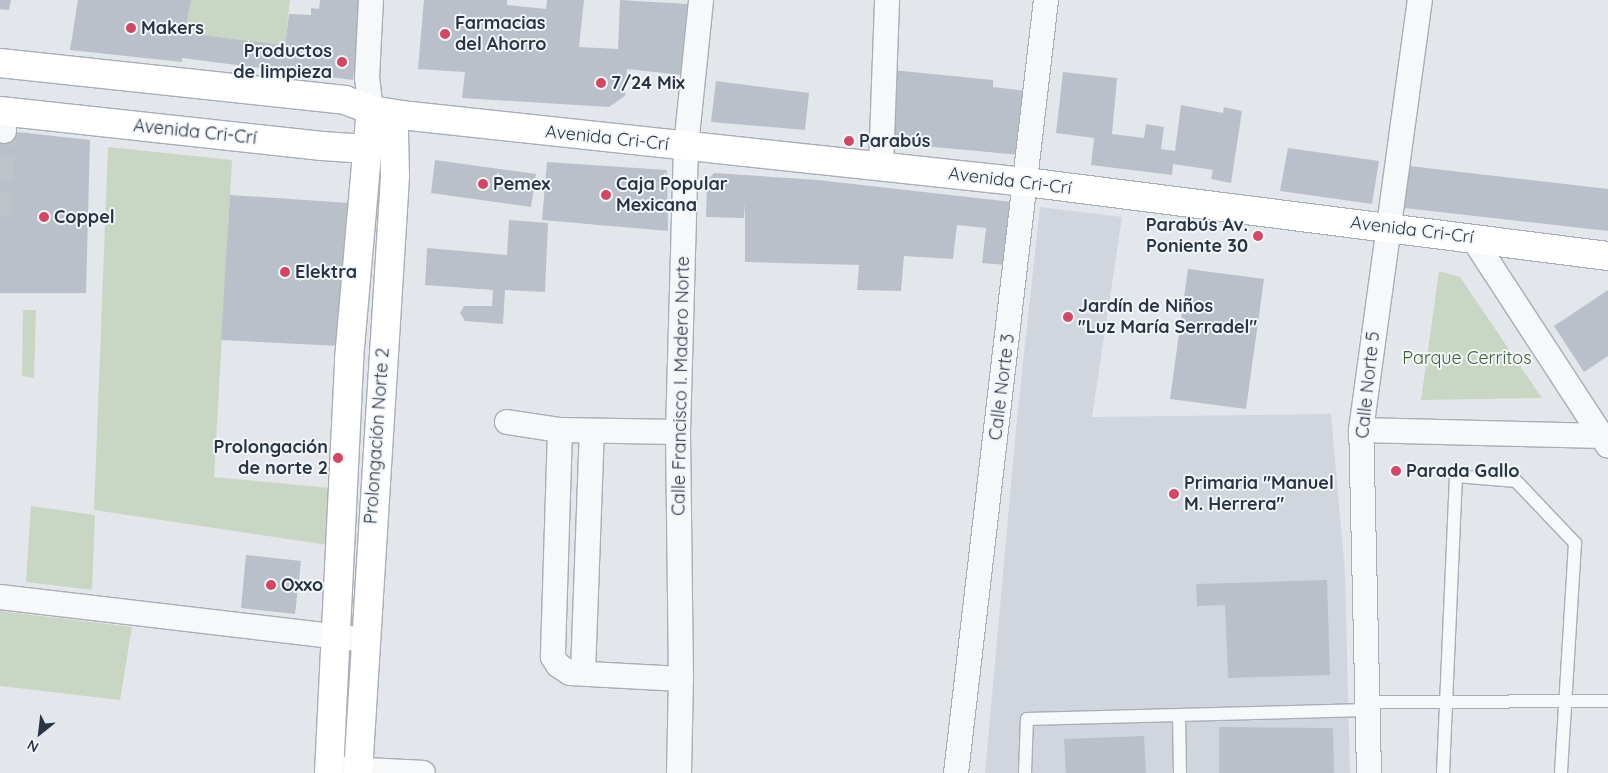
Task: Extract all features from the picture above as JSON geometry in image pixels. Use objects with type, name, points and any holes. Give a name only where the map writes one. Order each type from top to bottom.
[{"type":"main road","points":[[0,63],[345,100],[402,124]]},
{"type":"main road","name":"Prolongación Norte 2","points":[[329,771],[349,359],[370,110]]},
{"type":"main road","name":"Avenida Cri-Crí","points":[[2,118],[366,148]]},
{"type":"main road","points":[[366,148],[402,124]]},
{"type":"main road","name":"Prolongación Norte 2","points":[[358,771],[364,640],[395,176],[402,124]]},
{"type":"main road","name":"Avenida Cri-Crí","points":[[402,124],[686,146],[881,166],[1387,226],[1608,256]]},
{"type":"street","points":[[370,0],[367,78],[370,110]]},
{"type":"street","name":"Calle Francisco I. Madero Norte","points":[[678,773],[681,679],[678,432],[686,146],[701,0]]},
{"type":"street","points":[[881,166],[887,0]]},
{"type":"street","name":"Calle Norte 3","points":[[956,773],[1046,0]]},
{"type":"street","name":"Calle Norte 5","points":[[1369,773],[1361,430],[1387,226],[1420,0]]},
{"type":"street","points":[[1472,237],[1605,441]]},
{"type":"street","points":[[506,422],[560,430],[678,432]]},
{"type":"street","points":[[560,430],[553,657],[563,669],[583,673],[681,679]]},
{"type":"street","points":[[1361,430],[1605,441]]},
{"type":"street","points":[[583,673],[592,431]]},
{"type":"street","points":[[0,597],[364,640]]},
{"type":"street","points":[[329,771],[423,773]]},
{"type":"lane","points":[[1443,773],[1456,476],[1516,480],[1575,543],[1561,773]]},
{"type":"lane","points":[[1025,773],[1027,719],[1179,715],[1446,701],[1608,701]]},
{"type":"lane","points":[[1179,715],[1180,773]]},
{"type":"shaded area","points":[[1040,207],[1122,217],[1092,417],[1331,414],[1345,573],[1350,773],[985,773],[1017,418]]},
{"type":"green space","points":[[191,0],[290,0],[285,45],[185,33]]},
{"type":"green space","points":[[108,147],[232,160],[214,477],[330,488],[328,545],[94,510]]},
{"type":"green space","name":"Parque Cerritos","points":[[1439,271],[1460,277],[1542,398],[1421,400]]},
{"type":"green space","points":[[23,310],[36,310],[34,378],[22,376]]},
{"type":"green space","points":[[31,506],[95,515],[92,590],[26,582]]},
{"type":"green space","points":[[0,611],[132,627],[120,700],[0,686]]},
{"type":"building","points":[[0,0],[11,0],[9,10],[0,9]]},
{"type":"building","points":[[78,0],[191,0],[185,33],[285,45],[289,14],[311,15],[311,8],[319,9],[320,0],[361,0],[353,80],[182,58],[182,62],[70,50]]},
{"type":"building","points":[[424,0],[507,0],[507,5],[546,9],[547,0],[584,0],[579,47],[618,49],[620,0],[688,4],[682,75],[627,69],[625,96],[609,107],[462,98],[465,72],[418,69]]},
{"type":"building","points":[[892,70],[993,80],[993,87],[1027,91],[1020,155],[890,143]]},
{"type":"building","points":[[1063,72],[1117,78],[1112,134],[1144,138],[1146,124],[1164,127],[1161,149],[1175,151],[1181,105],[1223,113],[1224,107],[1242,111],[1231,183],[1211,179],[1213,170],[1173,164],[1172,175],[1091,165],[1094,138],[1056,133]]},
{"type":"building","points":[[716,81],[809,93],[805,130],[711,122]]},
{"type":"building","name":"Coppel","points":[[0,130],[90,140],[86,293],[0,293]]},
{"type":"building","points":[[1288,148],[1379,161],[1372,204],[1280,191]]},
{"type":"building","name":"Pemex","points":[[435,160],[536,174],[531,207],[431,193]]},
{"type":"building","name":"Caja Popular Mexicana","points":[[547,162],[667,170],[668,231],[542,220]]},
{"type":"building","points":[[1409,166],[1608,189],[1608,231],[1404,208]]},
{"type":"building","points":[[714,173],[818,180],[1012,202],[1006,265],[982,263],[986,228],[957,225],[953,259],[904,256],[901,291],[857,290],[859,265],[745,262],[745,202],[744,218],[706,217],[707,181]]},
{"type":"building","name":"Elektra","points":[[230,195],[349,203],[340,346],[221,340]]},
{"type":"building","points":[[509,220],[548,223],[545,292],[505,290],[503,324],[465,321],[460,313],[464,306],[492,306],[493,290],[425,285],[427,248],[507,255]]},
{"type":"building","points":[[1188,269],[1264,279],[1246,409],[1170,399]]},
{"type":"building","points":[[1608,290],[1608,356],[1584,372],[1554,326]]},
{"type":"building","name":"Oxxo","points":[[246,555],[301,561],[295,614],[241,608]]},
{"type":"building","points":[[1327,580],[1330,675],[1228,678],[1225,605],[1197,606],[1196,584]]},
{"type":"building","points":[[1219,727],[1333,728],[1334,773],[1219,773]]},
{"type":"building","points":[[1144,736],[1146,773],[1066,773],[1064,739]]},
{"type":"tunnel","points":[[0,217],[4,131]]},
{"type":"place","name":"Makers","points":[[131,28]]},
{"type":"place","name":"Farmacias del Ahorro","points":[[445,34]]},
{"type":"place","name":"Productos de limpieza","points":[[342,62]]},
{"type":"place","name":"7/24 Mix","points":[[601,83]]},
{"type":"place","name":"Parabús","points":[[849,141]]},
{"type":"place","name":"Pemex","points":[[483,184]]},
{"type":"place","name":"Caja Popular Mexicana","points":[[606,195]]},
{"type":"place","name":"Coppel","points":[[44,217]]},
{"type":"place","name":"Parabús Av. Poniente 30","points":[[1258,236]]},
{"type":"place","name":"Elektra","points":[[285,272]]},
{"type":"place","name":"Jardín de Niños \"Luz María Serradel\"","points":[[1068,317]]},
{"type":"place","name":"Prolongación de norte 2","points":[[338,458]]},
{"type":"place","name":"Parada Gallo","points":[[1396,471]]},
{"type":"place","name":"Primaria \"Manuel M. Herrera\"","points":[[1174,494]]},
{"type":"place","name":"Oxxo","points":[[271,585]]}]
